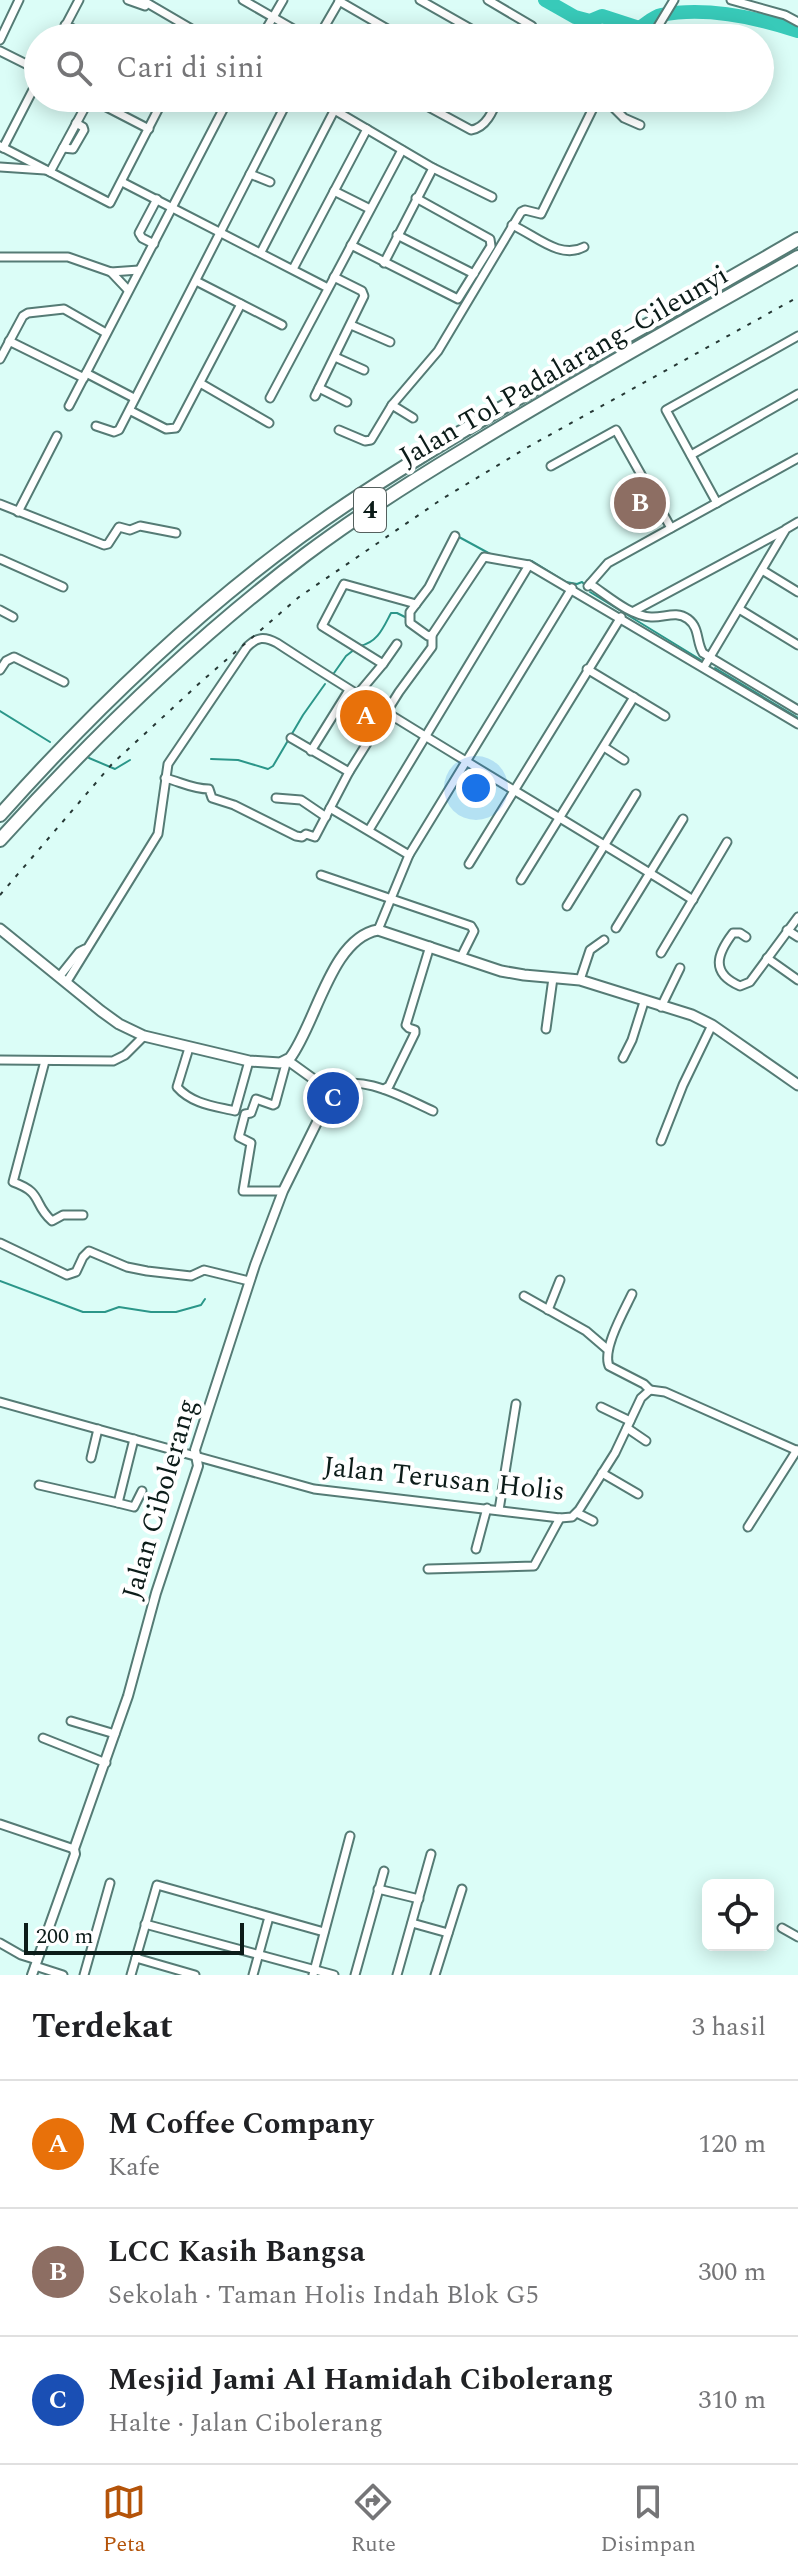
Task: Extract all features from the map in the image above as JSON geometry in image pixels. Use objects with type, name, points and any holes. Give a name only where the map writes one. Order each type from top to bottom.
[{"type":"highway","name":"Jalan Tol Padalarang–Cileunyi","points":[[0,815],[94,715],[152,661],[226,596],[344,507],[424,455],[798,239]]},
{"type":"highway","name":"Jalan Tol Padalarang–Cileunyi","points":[[0,840],[51,784],[157,680],[236,610],[306,554],[369,510],[513,420],[798,257]]},
{"type":"main road","points":[[0,929],[119,1024],[144,1036],[249,1061],[280,1063],[287,1060],[298,1046],[341,959],[356,941],[378,930],[501,971],[580,980],[692,1015],[796,1081]]},
{"type":"street","points":[[0,40],[19,0]]},
{"type":"street","points":[[66,24],[79,0]]},
{"type":"street","points":[[128,0],[155,9]]},
{"type":"street","points":[[142,0],[179,24]]},
{"type":"street","points":[[243,0],[283,24]]},
{"type":"street","points":[[269,24],[283,0]]},
{"type":"street","points":[[326,24],[339,0],[379,24]]},
{"type":"street","points":[[420,0],[462,24]]},
{"type":"street","points":[[488,0],[529,24]]},
{"type":"street","points":[[659,24],[674,0]]},
{"type":"street","points":[[731,0],[785,15],[798,22]]},
{"type":"street","points":[[0,51],[24,63]]},
{"type":"street","points":[[24,105],[1,147],[108,204],[112,203],[157,112]]},
{"type":"street","points":[[48,171],[63,148],[73,149],[84,130],[76,123],[82,112]]},
{"type":"street","points":[[117,112],[149,129]]},
{"type":"street","points":[[69,406],[222,112]]},
{"type":"street","points":[[96,426],[118,432],[131,411],[134,398],[282,112]]},
{"type":"street","points":[[261,252],[333,112]]},
{"type":"street","points":[[340,112],[433,168],[492,197]]},
{"type":"street","points":[[438,112],[471,130],[480,128],[491,112]]},
{"type":"street","points":[[339,430],[365,441],[371,440],[392,405],[438,351],[523,210],[541,214],[591,112]]},
{"type":"street","points":[[618,112],[640,125]]},
{"type":"street","points":[[293,269],[367,129]]},
{"type":"street","points":[[270,398],[402,150]]},
{"type":"street","points":[[0,167],[48,171]]},
{"type":"street","points":[[384,263],[433,168]]},
{"type":"street","points":[[250,174],[270,182]]},
{"type":"street","points":[[122,182],[328,288]]},
{"type":"street","points":[[334,191],[370,209]]},
{"type":"street","points":[[416,198],[490,239],[491,246],[458,299]]},
{"type":"street","points":[[154,244],[139,233],[157,199]]},
{"type":"street","points":[[512,225],[559,250],[575,252],[584,247]]},
{"type":"street","points":[[397,235],[474,274]]},
{"type":"street","points":[[351,245],[467,305]]},
{"type":"street","points":[[0,257],[75,257],[111,272],[128,290]]},
{"type":"street","points":[[111,272],[139,270]]},
{"type":"street","points":[[334,277],[365,294],[317,392],[347,402]]},
{"type":"street","points":[[196,281],[282,325]]},
{"type":"street","points":[[131,411],[166,429],[174,429],[241,304]]},
{"type":"street","points":[[0,359],[26,314],[64,309],[106,333]]},
{"type":"street","points":[[351,325],[390,342]]},
{"type":"street","points":[[0,332],[134,398]]},
{"type":"street","points":[[717,503],[666,410],[798,336]]},
{"type":"street","points":[[335,357],[364,370]]},
{"type":"street","points":[[200,383],[269,423]]},
{"type":"street","points":[[691,455],[798,394]]},
{"type":"street","points":[[392,405],[413,418]]},
{"type":"street","points":[[551,466],[616,430],[671,528]]},
{"type":"street","points":[[18,512],[57,436]]},
{"type":"street","points":[[582,594],[608,563],[798,458]]},
{"type":"street","points":[[0,504],[104,545],[108,544],[119,527],[130,530],[138,526],[150,527],[176,533]]},
{"type":"street","points":[[704,667],[762,570],[793,527]]},
{"type":"street","points":[[634,611],[793,527]]},
{"type":"street","points":[[432,635],[428,636],[409,621],[410,612],[437,573],[455,536]]},
{"type":"street","points":[[165,778],[193,789],[209,789],[212,798],[222,799],[296,836],[306,834],[315,837],[349,772],[432,647],[432,635],[482,558],[529,565],[798,724]]},
{"type":"street","points":[[0,559],[63,587]]},
{"type":"street","points":[[369,830],[529,565]]},
{"type":"street","points":[[762,570],[798,592]]},
{"type":"street","points":[[383,664],[322,626],[344,584],[416,604]]},
{"type":"street","points":[[590,584],[634,611],[650,617],[672,614],[685,617],[695,627],[701,649],[798,710]]},
{"type":"street","points":[[378,930],[409,855],[572,588]]},
{"type":"street","points":[[739,609],[798,645]]},
{"type":"street","points":[[0,610],[13,617]]},
{"type":"street","points":[[469,864],[621,617]]},
{"type":"street","points":[[62,980],[83,956],[158,834],[165,778],[176,749],[247,647],[259,638],[267,638],[693,900]]},
{"type":"street","points":[[357,695],[397,644]]},
{"type":"street","points":[[0,670],[6,661],[14,657],[64,682]]},
{"type":"street","points":[[587,669],[665,716]]},
{"type":"street","points":[[311,751],[349,690]]},
{"type":"street","points":[[521,880],[634,697]]},
{"type":"street","points":[[291,738],[349,772]]},
{"type":"street","points":[[604,747],[624,760]]},
{"type":"street","points":[[567,906],[636,794]]},
{"type":"street","points":[[276,798],[301,800],[369,830],[409,855]]},
{"type":"street","points":[[616,928],[683,819]]},
{"type":"street","points":[[661,953],[727,842]]},
{"type":"street","points":[[321,875],[471,926],[474,931],[461,957]]},
{"type":"street","points":[[746,937],[736,932],[731,936],[718,960],[718,967],[724,976],[735,985],[750,982],[798,917]]},
{"type":"street","points":[[787,930],[798,937]]},
{"type":"street","points":[[580,980],[590,950],[604,940]]},
{"type":"street","points":[[384,1089],[389,1086],[415,1033],[406,1025],[430,946]]},
{"type":"street","points":[[767,958],[798,980]]},
{"type":"street","points":[[661,1007],[680,968]]},
{"type":"street","points":[[546,1029],[553,978]]},
{"type":"street","points":[[623,1058],[644,1002]]},
{"type":"street","points":[[661,1141],[712,1025]]},
{"type":"street","points":[[0,1060],[113,1061],[125,1055],[144,1036]]},
{"type":"street","points":[[189,1048],[178,1079],[179,1090],[198,1102],[245,1114],[251,1113],[256,1099],[274,1105],[287,1060],[330,1091],[336,1085],[346,1083],[384,1089],[433,1111]]},
{"type":"street","points":[[45,1061],[13,1182],[36,1194],[43,1211],[52,1221],[63,1215],[83,1215]]},
{"type":"street","points":[[235,1111],[249,1061]]},
{"type":"street","name":"Jalan Cibolerang","points":[[34,1967],[128,1696],[156,1593],[198,1466],[195,1450],[249,1281],[283,1191],[320,1119],[330,1091]]},
{"type":"street","points":[[245,1114],[239,1137],[251,1143],[243,1191],[283,1191]]},
{"type":"street","points":[[0,1243],[67,1275],[76,1272],[89,1251],[127,1267],[147,1271],[191,1276],[204,1270],[249,1281]]},
{"type":"street","points":[[548,1310],[560,1280]]},
{"type":"street","points":[[632,1294],[607,1349],[609,1366],[650,1390],[665,1392],[798,1451],[748,1527]]},
{"type":"street","points":[[524,1296],[586,1331],[607,1349]]},
{"type":"street","name":"Jalan Terusan Holis","points":[[0,1402],[314,1489],[560,1518],[572,1517],[577,1513],[641,1398],[650,1390]]},
{"type":"street","points":[[499,1510],[516,1404]]},
{"type":"street","points":[[601,1407],[628,1424],[646,1441]]},
{"type":"street","points":[[91,1458],[98,1429]]},
{"type":"street","points":[[118,1503],[134,1439]]},
{"type":"street","points":[[602,1473],[638,1494]]},
{"type":"street","points":[[39,1485],[134,1507],[142,1491]]},
{"type":"street","points":[[476,1549],[487,1508]]},
{"type":"street","points":[[577,1513],[593,1521]]},
{"type":"street","points":[[428,1569],[534,1566],[560,1518]]},
{"type":"street","points":[[71,1721],[115,1734]]},
{"type":"street","points":[[43,1738],[106,1763]]},
{"type":"street","points":[[0,1824],[74,1849]]},
{"type":"street","points":[[313,1972],[350,1836]]},
{"type":"street","points":[[397,1975],[431,1854]]},
{"type":"street","points":[[355,1975],[384,1871]]},
{"type":"street","points":[[84,1975],[110,1883]]},
{"type":"street","points":[[131,1975],[155,1889],[159,1885],[324,1932]]},
{"type":"street","points":[[378,1889],[419,1899]]},
{"type":"street","points":[[435,1975],[462,1889]]},
{"type":"street","points":[[253,1975],[269,1917]]},
{"type":"street","points":[[412,1923],[448,1933]]},
{"type":"street","points":[[145,1924],[259,1954],[313,1972],[334,1975]]},
{"type":"street","points":[[782,1928],[798,1937]]},
{"type":"street","points":[[0,1943],[34,1967],[63,1975]]},
{"type":"street","points":[[136,1958],[195,1975]]},
{"type":"waterway","points":[[545,0],[575,17],[590,21],[602,16],[627,24]]},
{"type":"waterway","points":[[645,24],[661,15],[713,12],[748,17],[798,31]]},
{"type":"waterway","points":[[459,537],[494,556]]},
{"type":"waterway","points":[[439,576],[450,553]]},
{"type":"waterway","points":[[512,559],[532,561],[566,582],[584,584]]},
{"type":"waterway","points":[[590,592],[701,660]]},
{"type":"waterway","points":[[412,616],[425,598]]},
{"type":"waterway","points":[[360,646],[376,638],[391,613],[405,617]]},
{"type":"waterway","points":[[334,673],[355,649]]},
{"type":"waterway","points":[[715,668],[798,718]]},
{"type":"waterway","points":[[211,759],[238,760],[268,769],[273,766],[325,684]]},
{"type":"waterway","points":[[0,711],[50,742]]},
{"type":"waterway","points":[[89,758],[115,769],[130,760]]},
{"type":"waterway","points":[[0,1281],[83,1312],[105,1312],[119,1307],[176,1312],[201,1305],[205,1299]]},
{"type":"railway","points":[[0,895],[112,764],[299,597],[442,499],[528,447],[798,297]]},
{"type":"place","name":"LCC Kasih Bangsa","points":[[640,503]]},
{"type":"place","name":"M Coffee Company","points":[[366,716]]},
{"type":"place","name":"Mesjid Jami Al Hamidah Cibolerang","points":[[333,1098]]}]
